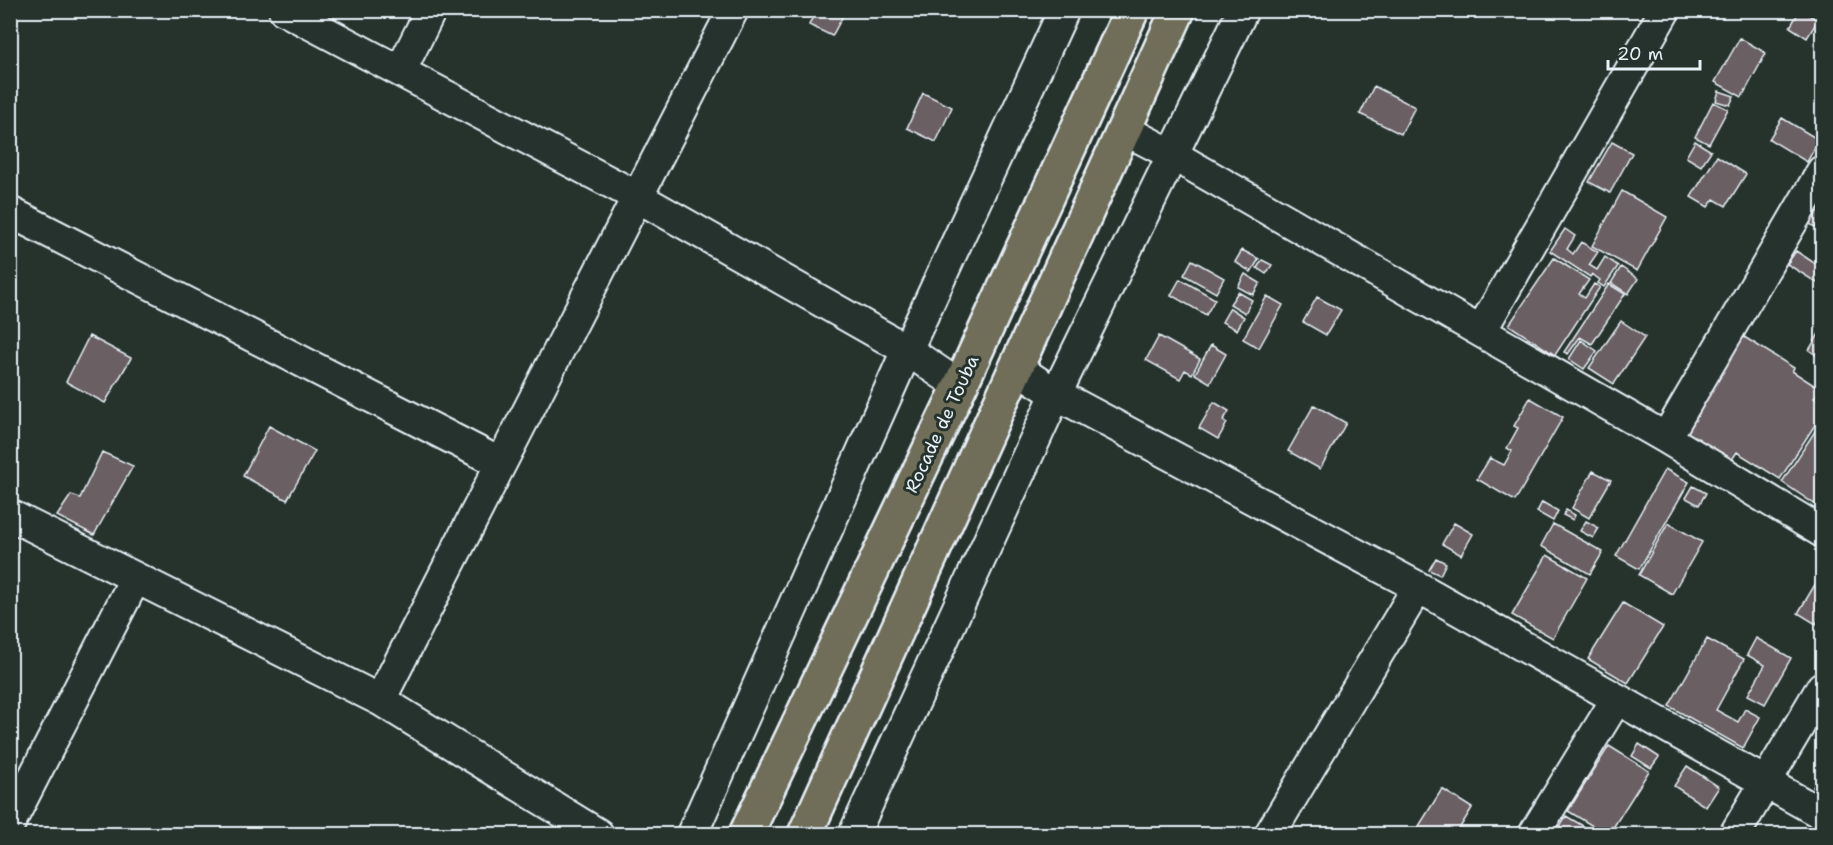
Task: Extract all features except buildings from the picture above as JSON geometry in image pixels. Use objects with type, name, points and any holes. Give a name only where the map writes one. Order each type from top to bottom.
[{"type":"main road","name":"Rocade de Touba","points":[[746,834],[960,387],[1132,10]]},
{"type":"main road","points":[[805,834],[1178,10]]},
{"type":"street","points":[[284,10],[636,196],[907,350],[960,387]]},
{"type":"street","points":[[401,70],[431,10]]},
{"type":"street","points":[[380,700],[733,10]]},
{"type":"street","points":[[692,834],[907,350],[1064,10]]},
{"type":"street","points":[[854,834],[1056,394],[1243,10]]},
{"type":"street","points":[[1481,331],[1665,10]]},
{"type":"street","points":[[1123,129],[1173,155],[1481,331],[1822,532]]},
{"type":"street","points":[[1666,438],[1822,171]]},
{"type":"street","points":[[10,212],[500,463]]},
{"type":"street","points":[[1016,367],[1056,394],[1418,587],[1822,814]]},
{"type":"street","points":[[10,515],[380,700],[598,834]]},
{"type":"street","points":[[10,823],[135,579]]},
{"type":"street","points":[[1270,834],[1418,587]]},
{"type":"street","points":[[1735,834],[1822,687]]},
{"type":"street","points":[[1534,834],[1616,700]]}]
